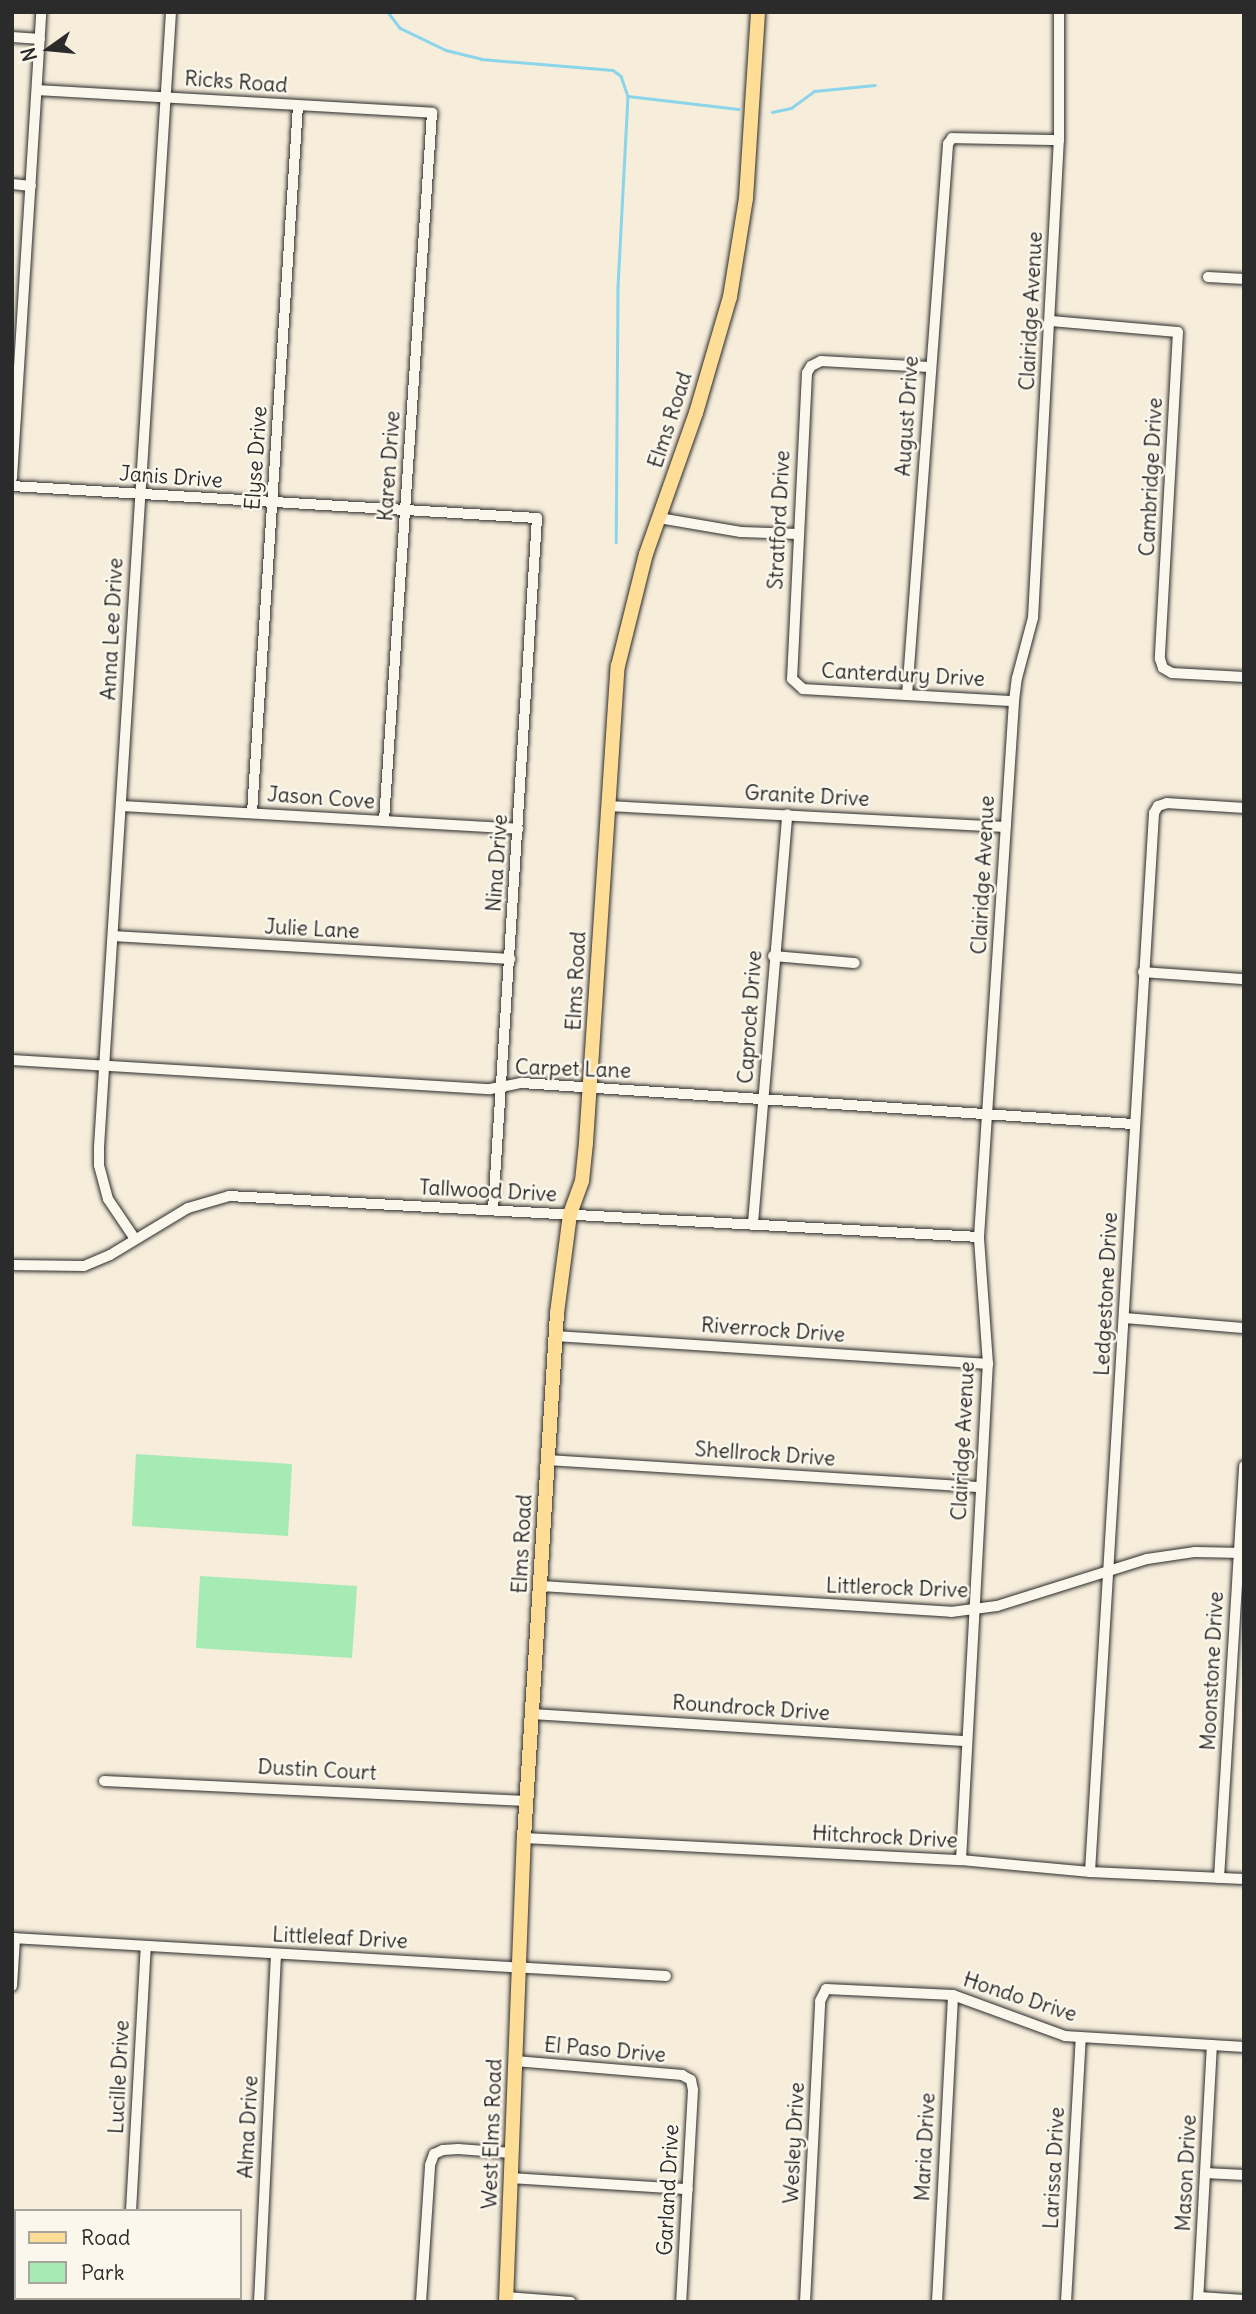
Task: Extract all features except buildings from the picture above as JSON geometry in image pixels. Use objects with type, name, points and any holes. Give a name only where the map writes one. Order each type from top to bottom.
[{"type":"main road","name":"Elms Road","points":[[518,1968],[556,1336],[570,1214],[582,1181],[591,1087],[618,666],[659,519],[696,413],[730,297],[747,198],[758,12]]},
{"type":"main road","name":"West Elms Road","points":[[506,2299],[518,1968]]},
{"type":"street","points":[[12,478],[17,342],[31,186],[41,12]]},
{"type":"street","name":"Anna Lee Drive","points":[[135,1239],[114,1213],[99,1165],[171,12]]},
{"type":"street","name":"Clairidge Avenue","points":[[966,1741],[988,1364],[979,1237],[1014,701],[1017,678],[1033,618],[1059,140],[1059,12]]},
{"type":"street","points":[[12,37],[40,39]]},
{"type":"street","name":"Ricks Road","points":[[37,90],[432,113]]},
{"type":"street","name":"Elyse Drive","points":[[252,813],[298,106]]},
{"type":"street","name":"Karen Drive","points":[[384,821],[432,113]]},
{"type":"street","name":"August Drive","points":[[907,695],[929,367],[949,140],[1059,140]]},
{"type":"street","points":[[12,184],[31,186]]},
{"type":"street","points":[[1208,277],[1244,279]]},
{"type":"street","name":"Cambridge Drive","points":[[1051,321],[1178,332],[1160,659],[1163,668],[1172,673],[1244,677]]},
{"type":"street","name":"Stratford Drive","points":[[793,681],[790,671],[807,373],[815,363],[929,367]]},
{"type":"street","name":"Janis Drive","points":[[12,486],[537,518]]},
{"type":"street","name":"Nina Drive","points":[[493,1210],[537,518]]},
{"type":"street","points":[[659,519],[741,532],[798,534]]},
{"type":"street","name":"Canterdury Drive","points":[[793,681],[803,689],[1014,701]]},
{"type":"street","name":"Ledgestone Drive","points":[[1090,1872],[1124,1318],[1133,1124],[1154,813],[1158,806],[1167,803],[1244,808]]},
{"type":"street","name":"Jason Cove","points":[[122,806],[518,829]]},
{"type":"street","name":"Granite Drive","points":[[607,806],[1005,827]]},
{"type":"street","name":"Caprock Drive","points":[[752,1223],[787,814]]},
{"type":"street","name":"Julie Lane","points":[[113,936],[510,959]]},
{"type":"street","points":[[773,956],[855,963]]},
{"type":"street","points":[[1143,972],[1244,979]]},
{"type":"street","name":"Carpet Lane","points":[[12,1060],[502,1087],[522,1083],[1133,1124]]},
{"type":"street","name":"Tallwood Drive","points":[[12,1265],[85,1266],[188,1208],[229,1196],[979,1237]]},
{"type":"street","points":[[1124,1318],[1244,1328]]},
{"type":"street","name":"Riverrock Drive","points":[[556,1336],[988,1364]]},
{"type":"street","name":"Shellrock Drive","points":[[548,1460],[980,1487]]},
{"type":"street","name":"Moonstone Drive","points":[[1219,1878],[1241,1553],[1244,1466]]},
{"type":"street","name":"Littlerock Drive","points":[[541,1586],[926,1612],[974,1610],[1034,1596],[1176,1554],[1241,1553]]},
{"type":"street","name":"Roundrock Drive","points":[[533,1714],[966,1741]]},
{"type":"street","points":[[961,1860],[966,1741]]},
{"type":"street","name":"Dustin Court","points":[[104,1781],[527,1801]]},
{"type":"street","name":"Hitchrock Drive","points":[[524,1838],[961,1860],[1090,1872],[1244,1879]]},
{"type":"street","points":[[12,1986],[14,1938]]},
{"type":"street","name":"Littleleaf Drive","points":[[14,1938],[666,1976]]},
{"type":"street","name":"Lucille Drive","points":[[131,2209],[146,1946]]},
{"type":"street","name":"Alma Drive","points":[[259,2302],[276,1954]]},
{"type":"street","name":"Hondo Drive","points":[[826,1989],[833,1987],[953,1995],[1052,2032],[1081,2037],[1244,2047]]},
{"type":"street","name":"Wesley Drive","points":[[804,2302],[820,2001],[826,1989]]},
{"type":"street","name":"Maria Drive","points":[[937,2302],[953,1995]]},
{"type":"street","name":"Larissa Drive","points":[[1066,2302],[1081,2037]]},
{"type":"street","name":"Mason Drive","points":[[1198,2300],[1212,2045]]},
{"type":"street","name":"El Paso Drive","points":[[515,2061],[681,2075],[691,2080]]},
{"type":"street","name":"Garland Drive","points":[[681,2302],[693,2090],[691,2080]]},
{"type":"street","points":[[421,2302],[430,2165],[434,2154],[457,2149],[512,2153]]},
{"type":"street","points":[[1205,2174],[1244,2175]]},
{"type":"street","points":[[511,2178],[688,2189]]},
{"type":"street","points":[[506,2299],[572,2302]]},
{"type":"street","points":[[1198,2300],[1244,2300]]},
{"type":"green space","points":[[136,1454],[292,1464],[288,1536],[132,1526]]},
{"type":"green space","points":[[200,1576],[357,1586],[352,1658],[196,1648]]},
{"type":"waterway","points":[[388,12],[400,28],[446,50],[481,59],[613,70],[621,76],[628,96],[618,287],[616,542]]},
{"type":"waterway","points":[[772,112],[791,108],[814,91],[875,85]]},
{"type":"waterway","points":[[628,96],[738,109]]}]
